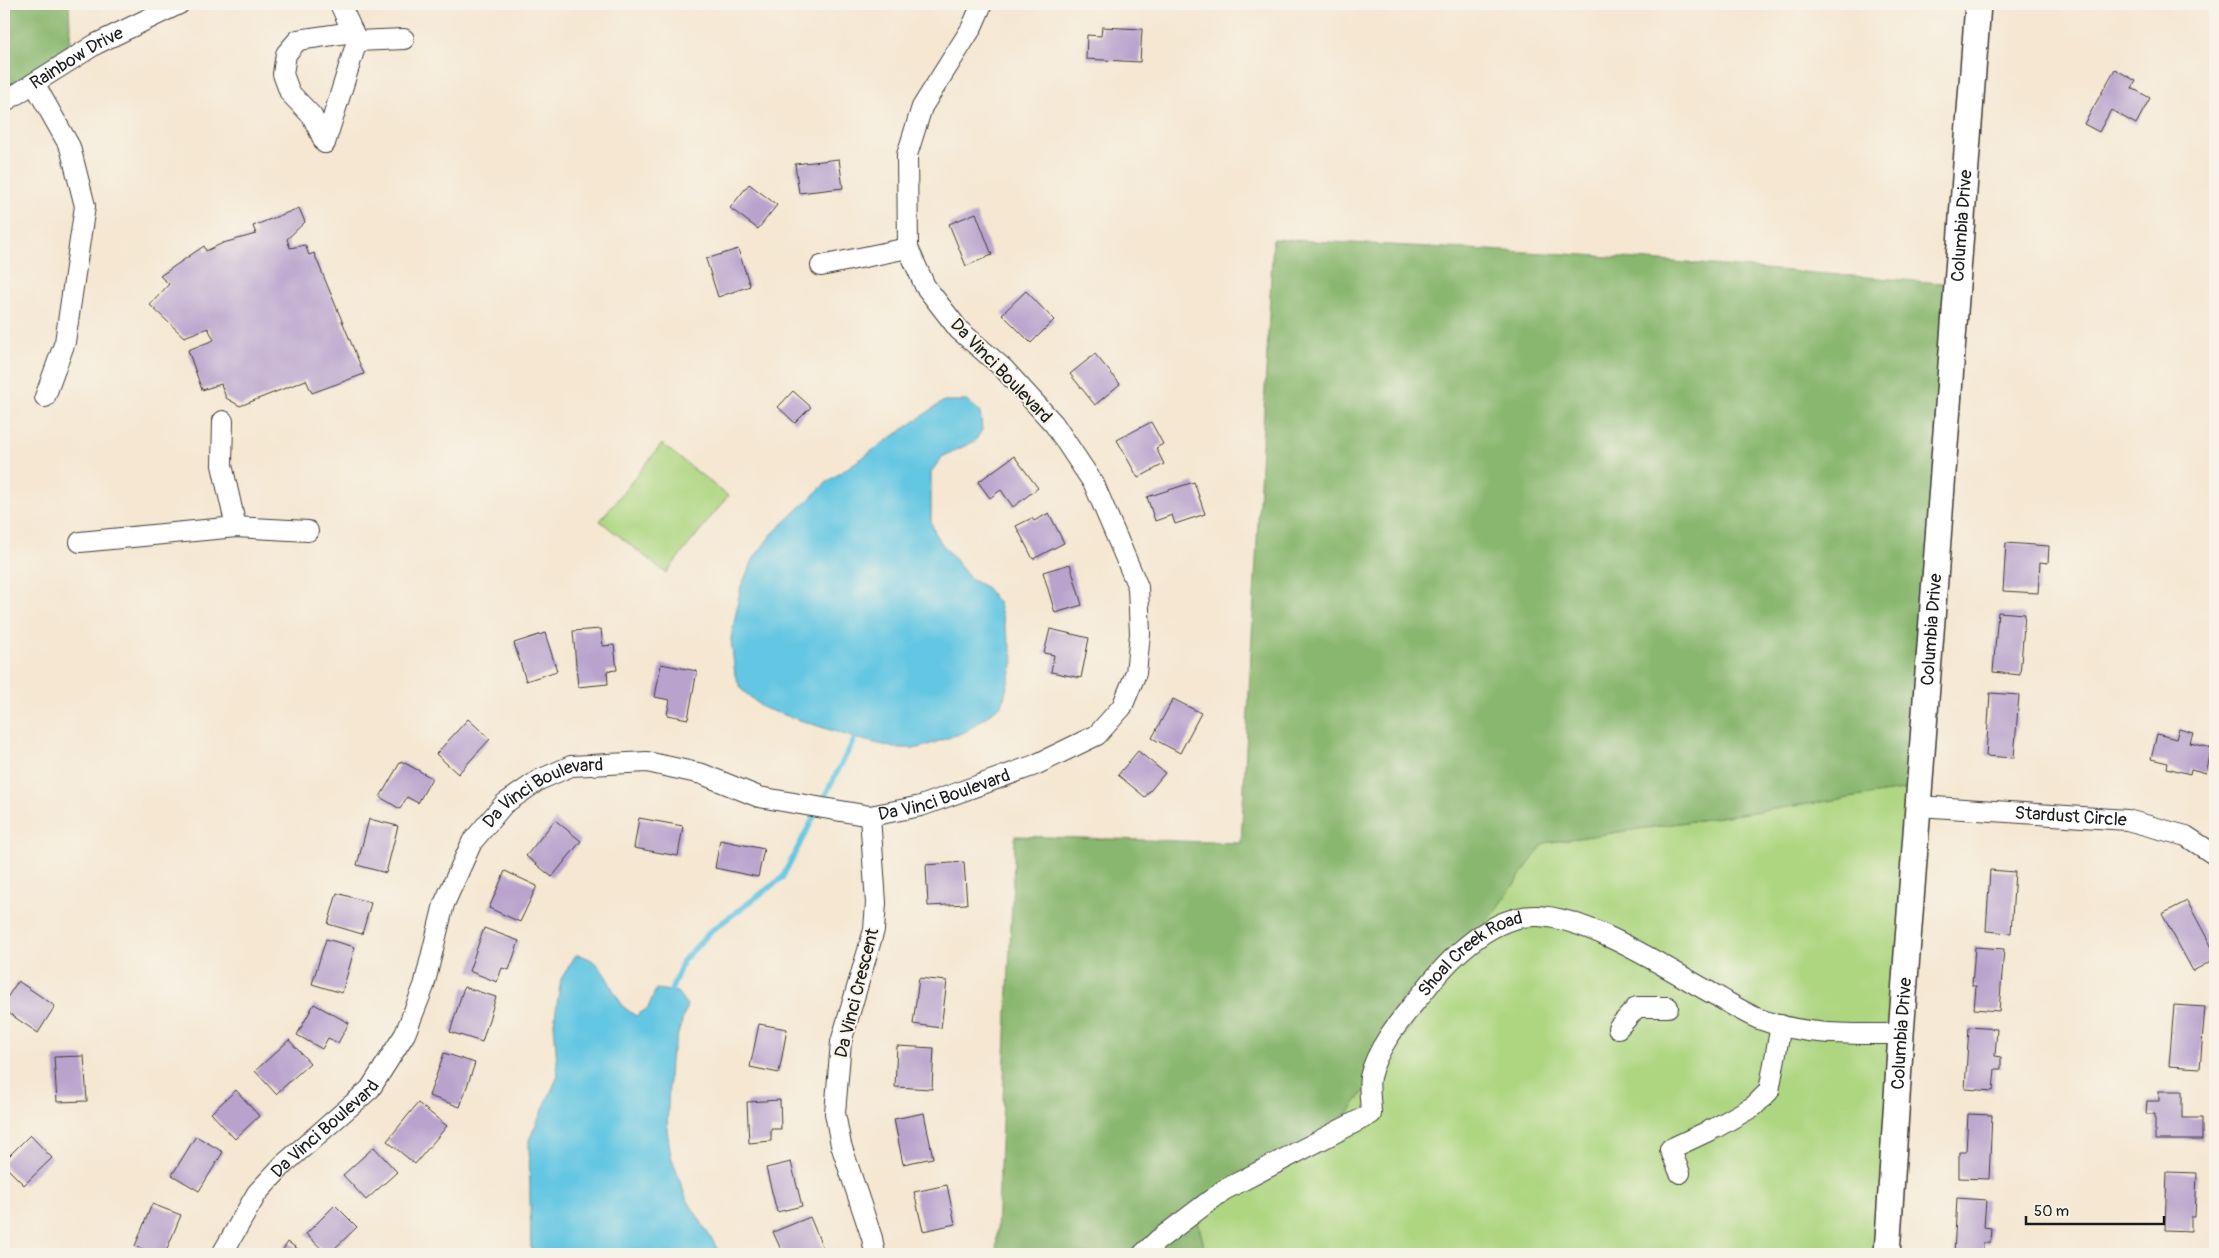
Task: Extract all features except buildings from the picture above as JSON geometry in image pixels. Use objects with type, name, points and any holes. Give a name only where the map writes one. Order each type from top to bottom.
[{"type":"main road","name":"Columbia Drive","points":[[1887,1254],[1901,1034],[1978,4]]},
{"type":"street","name":"Rainbow Drive","points":[[4,102],[96,44],[179,4]]},
{"type":"street","points":[[340,4],[355,36],[325,143],[312,116],[290,93],[283,74],[286,54],[298,40],[355,36],[404,39]]},
{"type":"street","name":"Da Vinci Boulevard","points":[[222,1254],[257,1193],[284,1164],[370,1089],[405,1034],[424,986],[444,904],[472,842],[504,804],[539,780],[571,766],[647,762],[702,774],[759,797],[870,816],[921,806],[1035,766],[1097,735],[1122,707],[1136,673],[1140,634],[1138,587],[1094,484],[1054,424],[1003,368],[958,330],[925,286],[908,248],[907,154],[922,107],[971,29],[982,4]]},
{"type":"street","points":[[34,83],[70,147],[86,206],[65,342],[44,397]]},
{"type":"street","points":[[821,266],[908,248]]},
{"type":"street","points":[[223,421],[222,465],[236,527]]},
{"type":"street","points":[[80,542],[236,527],[308,531]]},
{"type":"street","name":"Stardust Circle","points":[[1919,806],[2127,820],[2186,836],[2215,855]]},
{"type":"street","name":"Da Vinci Crescent","points":[[870,816],[876,903],[874,930],[841,1042],[835,1114],[841,1145],[872,1238],[875,1254]]},
{"type":"street","name":"Shoal Creek Road","points":[[1143,1254],[1158,1240],[1224,1190],[1373,1120],[1370,1077],[1387,1038],[1440,970],[1471,942],[1491,929],[1518,919],[1537,916],[1563,921],[1599,932],[1758,1019],[1800,1030],[1836,1034],[1901,1034]]},
{"type":"street","points":[[1618,1028],[1637,1007],[1668,1007]]},
{"type":"street","points":[[1680,1173],[1670,1149],[1717,1127],[1754,1106],[1769,1091],[1782,1025]]},
{"type":"green space","points":[[4,4],[69,4],[71,57],[4,94]]},
{"type":"green space","points":[[1273,239],[1584,255],[1955,284],[1909,789],[1544,843],[1320,1152],[1193,1203],[1206,1254],[996,1254],[1015,836],[1241,843]]},
{"type":"green space","points":[[662,444],[728,496],[666,573],[600,521]]},
{"type":"green space","points":[[1909,789],[1887,1254],[1206,1254],[1193,1203],[1320,1152],[1543,843]]},
{"type":"water","points":[[944,401],[967,401],[980,411],[982,430],[975,441],[942,457],[931,472],[931,522],[936,536],[959,565],[971,579],[987,588],[999,604],[1014,661],[1002,705],[965,732],[919,748],[895,748],[855,738],[763,708],[741,689],[735,675],[731,639],[741,586],[754,558],[771,535],[827,482]]},
{"type":"water","points":[[576,955],[593,961],[599,967],[624,1007],[636,1016],[648,1008],[656,989],[677,992],[687,1005],[670,1060],[667,1130],[671,1156],[686,1198],[721,1254],[531,1254],[529,1140],[558,1076],[554,1023],[561,979]]},
{"type":"waterway","points":[[671,991],[683,961],[711,931],[782,878],[855,738]]}]
